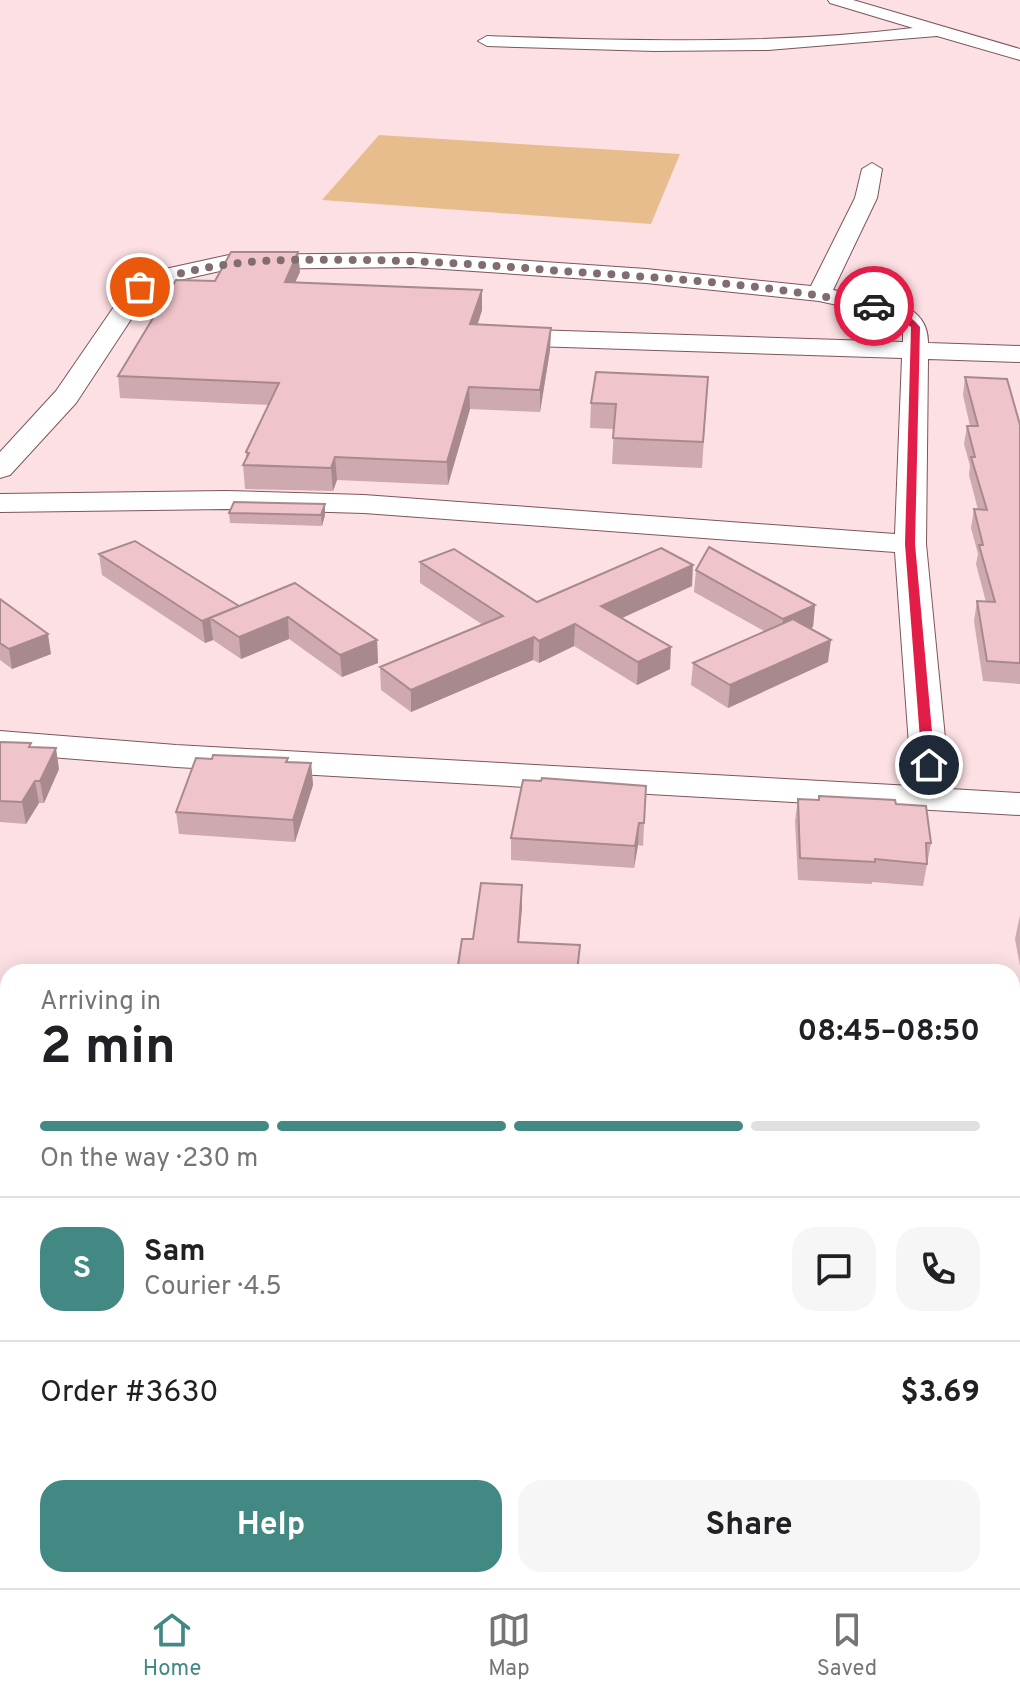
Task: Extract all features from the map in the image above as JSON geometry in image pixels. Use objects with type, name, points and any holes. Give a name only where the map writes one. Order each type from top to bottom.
[{"type":"street","points":[[836,0],[1020,55]]},
{"type":"street","points":[[487,41],[790,45],[936,31]]},
{"type":"street","points":[[819,294],[866,198],[872,169]]},
{"type":"street","points":[[0,469],[66,397],[140,287],[173,274],[242,262],[414,260],[646,276],[819,294],[891,309],[909,318],[916,327],[910,544],[932,797]]},
{"type":"street","points":[[533,338],[1020,354]]},
{"type":"street","points":[[0,503],[226,500],[364,504],[910,544]]},
{"type":"street","points":[[0,742],[192,757],[1020,804]]},
{"type":"shaded area","points":[[379,135],[680,154],[651,224],[322,200]]},
{"type":"building","points":[[231,252],[298,252],[285,282],[482,290],[470,324],[551,328],[540,390],[469,387],[447,462],[335,457],[331,468],[243,465],[249,453],[246,452],[279,383],[118,376],[176,280],[215,281]]},
{"type":"building","points":[[596,372],[708,377],[703,442],[613,438],[616,404],[591,403]]},
{"type":"building","points":[[965,377],[1007,379],[1020,425],[1020,663],[987,661],[977,601],[995,602],[979,545],[983,545],[974,509],[987,510],[971,457],[975,457],[967,426],[978,426]]},
{"type":"building","points":[[234,502],[325,504],[321,515],[229,513]]},
{"type":"building","points":[[135,541],[239,606],[202,621],[99,554]]},
{"type":"building","points":[[709,547],[815,605],[783,619],[696,570]]},
{"type":"building","points":[[661,548],[693,565],[601,606],[671,647],[638,662],[575,624],[539,641],[534,637],[411,690],[380,667],[503,616],[420,562],[454,549],[537,602]]},
{"type":"building","points":[[295,583],[377,640],[340,655],[288,617],[239,637],[210,618]]},
{"type":"building","points":[[0,599],[48,634],[9,649],[0,643]]},
{"type":"building","points":[[793,619],[831,640],[730,685],[693,663]]},
{"type":"building","points":[[0,742],[56,748],[40,781],[35,781],[22,802],[0,801]]},
{"type":"building","points":[[213,755],[288,758],[286,762],[311,763],[293,820],[176,812],[196,758],[212,759]]},
{"type":"building","points":[[542,778],[646,786],[644,823],[639,823],[635,846],[511,838],[523,780],[541,781]]},
{"type":"building","points":[[819,796],[895,800],[896,804],[926,806],[931,843],[926,843],[927,864],[875,859],[875,862],[800,858],[798,799],[819,800]]},
{"type":"building","points":[[481,883],[522,885],[518,942],[580,945],[578,964],[458,964],[462,939],[473,939]]},
{"type":"way so far","points":[[140,287],[173,274],[229,262],[414,260],[646,276],[819,294],[874,306]]},
{"type":"route","points":[[874,306],[891,309],[909,318],[916,327],[910,544],[929,765]]}]
